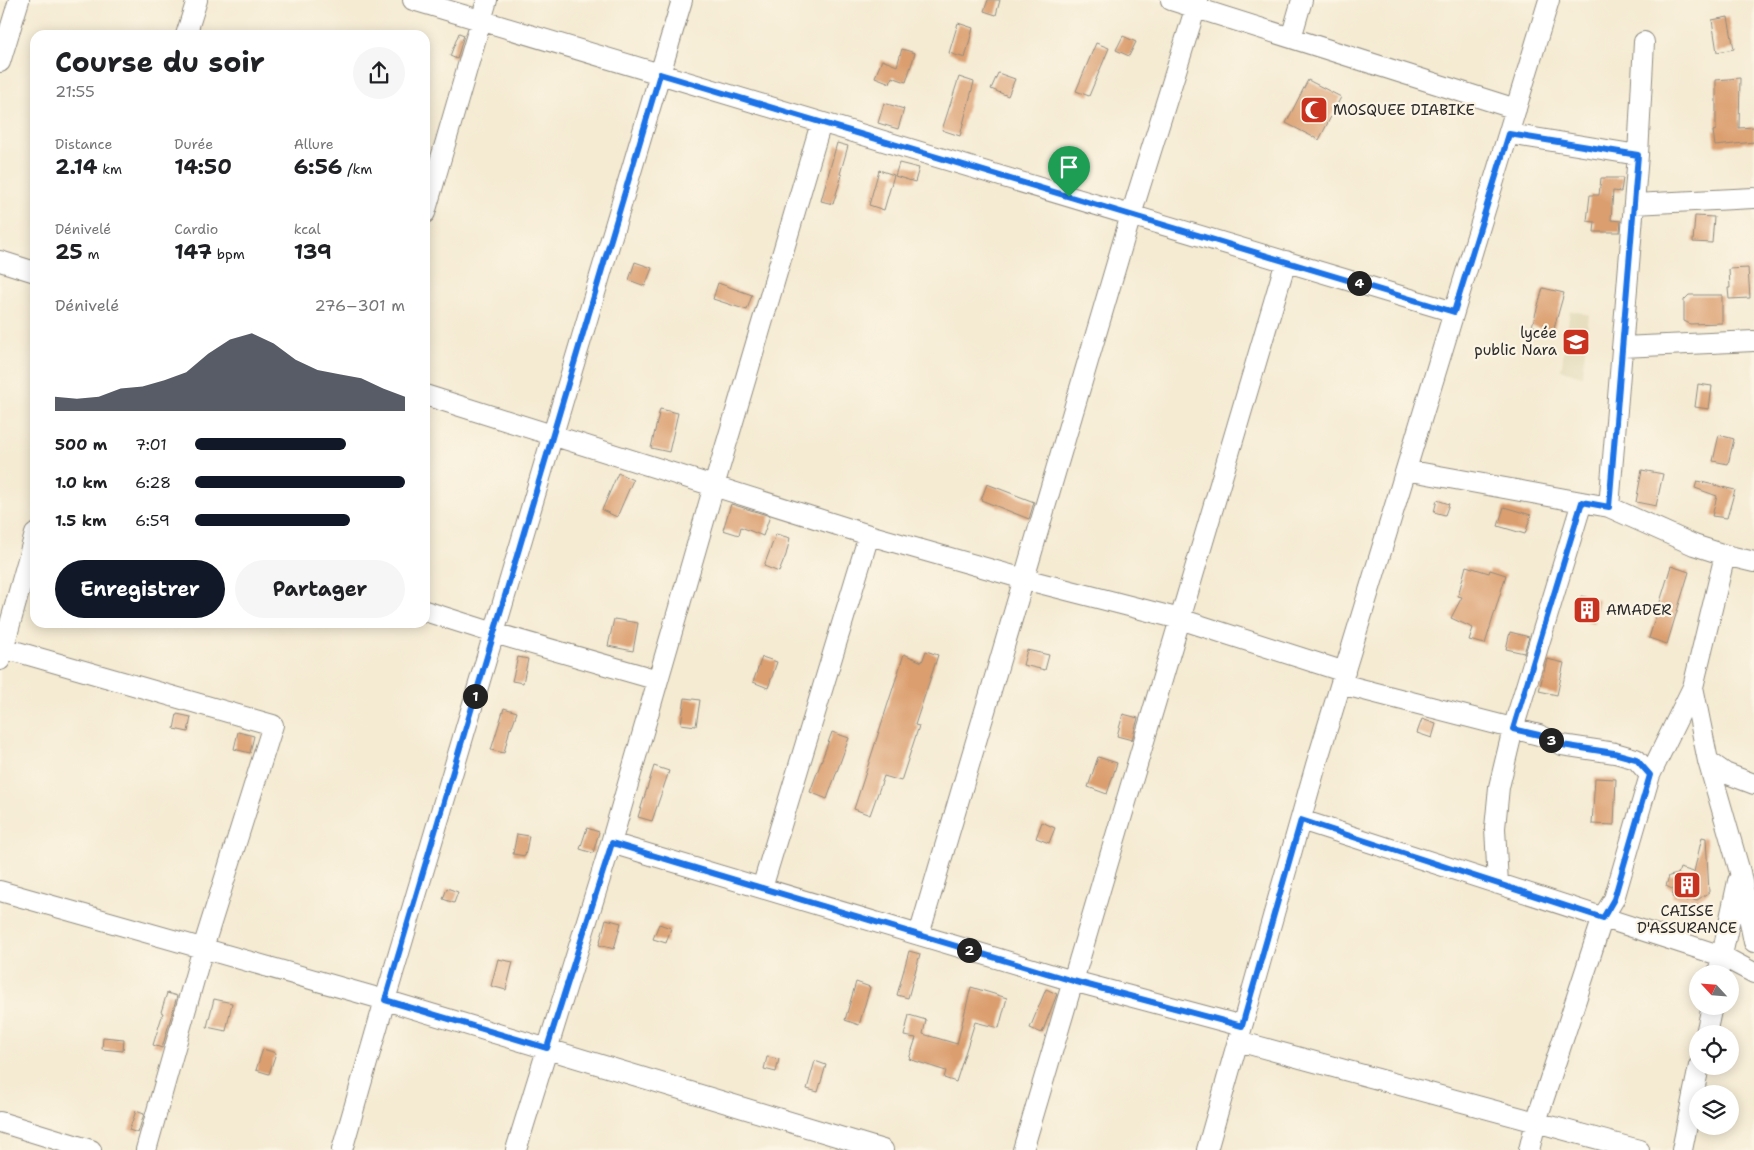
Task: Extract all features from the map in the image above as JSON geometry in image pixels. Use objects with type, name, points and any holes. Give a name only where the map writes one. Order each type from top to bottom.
[{"type":"street","points":[[0,62],[18,0]]},
{"type":"street","points":[[188,30],[197,0]]},
{"type":"street","points":[[413,0],[1454,312]]},
{"type":"street","points":[[430,196],[487,0]]},
{"type":"street","points":[[342,1150],[682,0]]},
{"type":"street","points":[[1171,0],[1197,4],[1291,38],[1516,109]]},
{"type":"street","points":[[1291,38],[1302,0]]},
{"type":"street","points":[[1207,1150],[1343,678],[1549,0]]},
{"type":"street","points":[[919,935],[1131,215],[1197,4]]},
{"type":"street","points":[[1609,507],[1638,155],[1644,42]]},
{"type":"street","points":[[516,1150],[612,843],[714,486],[821,123]]},
{"type":"street","points":[[1509,134],[1638,155]]},
{"type":"street","points":[[1634,204],[1754,198]]},
{"type":"street","points":[[0,261],[30,270]]},
{"type":"street","points":[[1023,1150],[1286,262]]},
{"type":"street","points":[[1622,346],[1754,341]]},
{"type":"street","points":[[430,396],[869,535],[1024,579],[1180,619],[1343,678],[1539,735],[1562,745],[1614,753],[1636,759],[1650,775]]},
{"type":"street","points":[[1406,470],[1609,507],[1694,545],[1754,562]]},
{"type":"street","points":[[1498,884],[1496,820],[1499,787],[1513,729],[1582,502]]},
{"type":"street","points":[[762,888],[869,535]]},
{"type":"street","points":[[30,552],[2,654],[273,726],[203,948],[146,1150]]},
{"type":"street","points":[[1529,1150],[1536,1122],[1603,918],[1614,899],[1650,775],[1693,687],[1724,555]]},
{"type":"street","points":[[430,613],[658,680]]},
{"type":"street","points":[[1693,687],[1708,761],[1740,872],[1754,942]]},
{"type":"street","points":[[1708,761],[1724,773],[1754,784]]},
{"type":"street","points":[[1301,820],[1603,918],[1720,965],[1740,872]]},
{"type":"street","points":[[612,843],[1536,1122],[1639,1150]]},
{"type":"street","points":[[0,891],[385,1000],[883,1150]]},
{"type":"street","points":[[1739,969],[1754,972]]},
{"type":"street","points":[[1682,1150],[1697,1075]]},
{"type":"street","points":[[0,1122],[91,1150]]},
{"type":"shaded area","name":"lycée public Nara","points":[[1570,310],[1589,315],[1582,376],[1561,370]]},
{"type":"building","points":[[988,0],[1000,0],[996,15],[984,11]]},
{"type":"building","points":[[1728,17],[1734,49],[1717,52],[1712,20]]},
{"type":"building","points":[[958,23],[973,28],[965,58],[949,53]]},
{"type":"building","points":[[459,33],[464,35],[457,59],[450,56]]},
{"type":"building","points":[[1123,36],[1136,42],[1129,56],[1116,50]]},
{"type":"building","points":[[1096,43],[1109,48],[1089,96],[1076,91]]},
{"type":"building","points":[[902,49],[915,53],[906,82],[892,77],[890,83],[875,77],[882,60],[897,66]]},
{"type":"building","points":[[998,73],[1015,79],[1008,96],[991,89]]},
{"type":"building","points":[[959,77],[974,82],[960,136],[942,130]]},
{"type":"building","points":[[1740,78],[1739,128],[1754,127],[1754,142],[1715,146],[1713,131],[1716,130],[1716,80]]},
{"type":"building","name":"MOSQUEE DIABIKE","points":[[1308,80],[1341,97],[1319,140],[1286,123]]},
{"type":"building","points":[[884,103],[904,109],[898,129],[878,123]]},
{"type":"building","points":[[837,143],[848,146],[833,204],[821,201]]},
{"type":"building","points":[[899,163],[919,168],[915,182],[895,176]]},
{"type":"building","points":[[879,170],[894,175],[884,210],[869,205]]},
{"type":"building","points":[[1601,178],[1623,178],[1621,192],[1613,191],[1611,220],[1621,221],[1620,232],[1594,232],[1595,222],[1587,221],[1590,195],[1599,195]]},
{"type":"building","points":[[1695,216],[1714,217],[1712,243],[1693,242]]},
{"type":"building","points":[[635,262],[652,268],[645,286],[629,280]]},
{"type":"building","points":[[1748,268],[1750,298],[1729,299],[1729,269]]},
{"type":"building","points":[[718,283],[752,295],[747,310],[713,299]]},
{"type":"building","points":[[1543,288],[1564,293],[1553,332],[1532,326]]},
{"type":"building","points":[[1689,295],[1722,295],[1722,323],[1690,324],[1684,321],[1684,300]]},
{"type":"building","points":[[1698,384],[1712,386],[1709,409],[1695,407]]},
{"type":"building","points":[[660,409],[678,413],[669,452],[651,448]]},
{"type":"building","points":[[1719,435],[1734,439],[1728,464],[1713,461]]},
{"type":"building","points":[[1642,470],[1663,474],[1656,506],[1636,502]]},
{"type":"building","points":[[618,473],[633,480],[617,517],[602,510]]},
{"type":"building","points":[[1697,481],[1735,490],[1727,518],[1712,516],[1717,496],[1695,488]]},
{"type":"building","points":[[987,484],[1034,502],[1029,519],[981,500]]},
{"type":"building","points":[[1437,500],[1449,504],[1445,515],[1434,512]]},
{"type":"building","points":[[731,504],[770,516],[763,536],[741,527],[739,535],[723,530]]},
{"type":"building","points":[[1504,507],[1531,515],[1525,534],[1498,526]]},
{"type":"building","points":[[776,534],[790,538],[779,572],[764,566]]},
{"type":"building","points":[[1466,566],[1489,573],[1490,570],[1506,575],[1485,644],[1469,640],[1473,628],[1451,618],[1462,597],[1458,596]]},
{"type":"building","points":[[1671,566],[1689,572],[1667,644],[1649,638]]},
{"type":"building","name":"AMADER","points":[[1581,596],[1599,600],[1594,623],[1576,619]]},
{"type":"building","points":[[614,619],[638,623],[633,651],[608,646]]},
{"type":"building","points":[[1510,632],[1529,637],[1524,653],[1506,649]]},
{"type":"building","points":[[1027,650],[1049,655],[1045,670],[1023,665]]},
{"type":"building","points":[[926,651],[938,655],[915,725],[919,726],[901,781],[884,776],[870,815],[854,809],[904,654],[922,662]]},
{"type":"building","points":[[518,657],[528,659],[523,683],[512,681]]},
{"type":"building","points":[[762,657],[777,662],[768,688],[753,682]]},
{"type":"building","points":[[1547,659],[1564,663],[1557,695],[1539,691]]},
{"type":"building","points":[[685,698],[700,700],[696,726],[681,724]]},
{"type":"building","points":[[504,708],[517,712],[510,728],[504,753],[491,750]]},
{"type":"building","points":[[177,714],[191,717],[188,732],[174,729]]},
{"type":"building","points":[[1123,714],[1138,718],[1132,740],[1117,736]]},
{"type":"building","points":[[1422,719],[1436,724],[1432,738],[1417,733]]},
{"type":"building","points":[[238,732],[254,736],[250,753],[234,749]]},
{"type":"building","points":[[832,732],[849,738],[827,799],[810,792]]},
{"type":"building","points":[[1098,757],[1117,763],[1107,794],[1088,787]]},
{"type":"building","points":[[654,766],[669,771],[652,821],[638,817]]},
{"type":"building","points":[[1595,778],[1616,779],[1614,825],[1592,824]]},
{"type":"building","points":[[1042,822],[1055,828],[1049,843],[1036,838]]},
{"type":"building","points":[[587,828],[599,832],[593,853],[580,849]]},
{"type":"building","points":[[517,834],[529,836],[525,856],[513,854]]},
{"type":"building","name":"CAISSE D'ASSURANCE","points":[[1702,837],[1706,838],[1709,892],[1696,901],[1688,897],[1688,901],[1672,897],[1674,890],[1666,886],[1669,876],[1678,874],[1680,868],[1694,872]]},
{"type":"building","points":[[447,888],[458,892],[454,903],[443,899]]},
{"type":"building","points":[[606,919],[621,923],[614,949],[599,945]]},
{"type":"building","points":[[659,924],[671,928],[666,943],[653,939]]},
{"type":"building","points":[[909,951],[920,954],[908,998],[897,995]]},
{"type":"building","points":[[498,959],[513,962],[506,990],[491,986]]},
{"type":"building","points":[[856,982],[870,987],[859,1025],[845,1020]]},
{"type":"building","points":[[971,987],[1007,998],[999,1028],[975,1022],[956,1082],[944,1078],[946,1071],[909,1059],[916,1038],[904,1036],[909,1015],[926,1020],[923,1034],[957,1044]]},
{"type":"building","points":[[1046,989],[1057,994],[1042,1033],[1030,1028]]},
{"type":"building","points":[[167,993],[177,996],[162,1048],[153,1045]]},
{"type":"building","points":[[214,999],[232,1003],[226,1031],[207,1027]]},
{"type":"building","points":[[103,1037],[124,1039],[123,1051],[102,1049]]},
{"type":"building","points":[[263,1049],[276,1053],[269,1074],[256,1070]]},
{"type":"building","points":[[767,1057],[779,1059],[776,1072],[764,1069]]},
{"type":"building","points":[[815,1061],[826,1065],[818,1092],[807,1089]]},
{"type":"building","points":[[136,1111],[144,1114],[138,1133],[129,1130]]},
{"type":"place","name":"MOSQUEE DIABIKE","points":[[1314,110]]},
{"type":"place","name":"lycée public Nara","points":[[1576,342]]},
{"type":"place","name":"AMADER","points":[[1587,610]]},
{"type":"place","name":"CAISSE D'ASSURANCE","points":[[1687,885]]},
{"type":"route","points":[[660,74],[1069,197],[1454,312],[1509,134],[1638,155],[1609,507],[1582,502],[1513,729],[1539,735],[1562,745],[1614,753],[1636,759],[1650,775],[1614,899],[1603,918],[1301,820],[1242,1026],[1073,981],[612,843],[547,1048],[385,1000],[660,74]]}]
